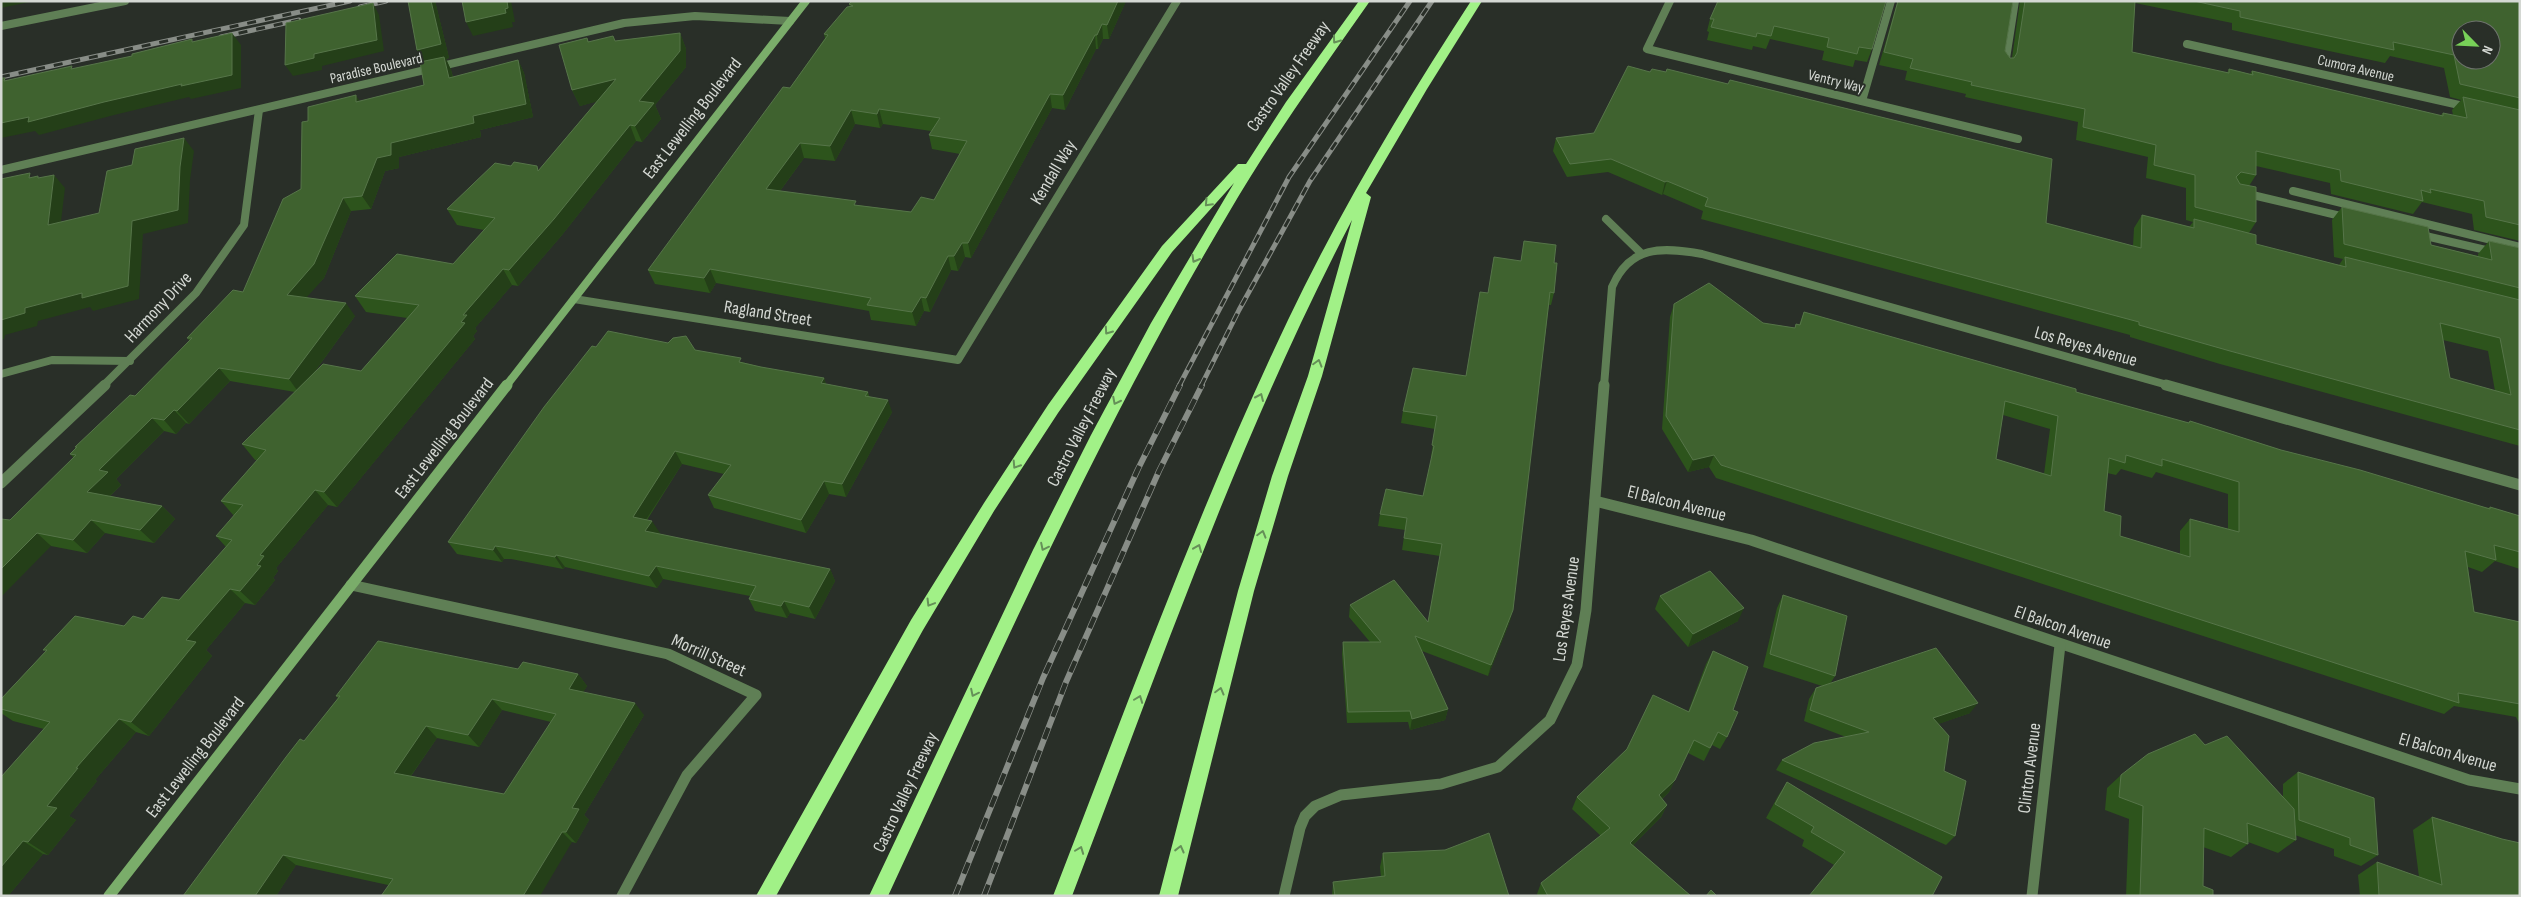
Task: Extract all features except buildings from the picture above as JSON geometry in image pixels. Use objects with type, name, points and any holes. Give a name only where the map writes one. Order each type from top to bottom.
[{"type":"highway","name":"Castro Valley Freeway","points":[[878,896],[1078,478],[1124,387],[1217,221],[1265,142],[1307,80],[1365,1]]},
{"type":"highway","points":[[1062,896],[1164,634],[1254,412],[1296,320],[1373,169],[1410,104],[1477,1]]},
{"type":"highway","points":[[765,896],[916,626],[989,507],[1053,409],[1167,249],[1265,142]]},
{"type":"highway","points":[[1168,896],[1248,582],[1280,476],[1315,376],[1373,169]]},
{"type":"main road","name":"East Lewelling Boulevard","points":[[109,896],[806,1]]},
{"type":"street","points":[[1,26],[125,1]]},
{"type":"street","name":"Kendall Way","points":[[958,360],[1177,1]]},
{"type":"street","name":"Ventry Way","points":[[1670,1],[1647,49],[2018,139]]},
{"type":"street","points":[[1862,101],[1891,1]]},
{"type":"street","points":[[2005,65],[2015,1]]},
{"type":"street","name":"Paradise Boulevard","points":[[1,170],[624,23],[696,16],[790,21]]},
{"type":"street","name":"Cumora Avenue","points":[[2187,44],[2472,108]]},
{"type":"street","name":"Harmony Drive","points":[[1,483],[130,361],[196,293],[244,225],[260,110]]},
{"type":"street","points":[[2233,191],[2358,220]]},
{"type":"street","points":[[2293,191],[2520,247]]},
{"type":"street","points":[[1606,219],[1642,254]]},
{"type":"street","points":[[2405,231],[2520,258]]},
{"type":"street","name":"Los Reyes Avenue","points":[[1284,896],[1300,828],[1305,816],[1315,806],[1341,795],[1441,784],[1498,767],[1550,720],[1577,665],[1586,610],[1612,287],[1622,266],[1642,254],[1671,250],[1702,254],[2520,486]]},
{"type":"street","name":"Ragland Street","points":[[574,299],[958,360]]},
{"type":"street","points":[[1,374],[52,360],[130,361]]},
{"type":"street","name":"El Balcon Avenue","points":[[1595,501],[1751,540],[2060,645],[2469,780],[2520,789]]},
{"type":"street","name":"Morrill Street","points":[[351,585],[668,654],[756,695],[687,775],[622,896]]},
{"type":"street","name":"Clinton Avenue","points":[[2032,896],[2060,645]]},
{"type":"railway","points":[[1,77],[350,1]]},
{"type":"railway","points":[[360,7],[386,1]]},
{"type":"railway","points":[[1179,386],[1289,177],[1410,1]]},
{"type":"railway","points":[[1201,386],[1239,310],[1310,181],[1432,1]]},
{"type":"railway","points":[[221,37],[299,20]]},
{"type":"railway","points":[[955,896],[1043,678],[1138,469],[1180,385]]},
{"type":"railway","points":[[984,896],[1066,682],[1159,471],[1202,385]]}]
